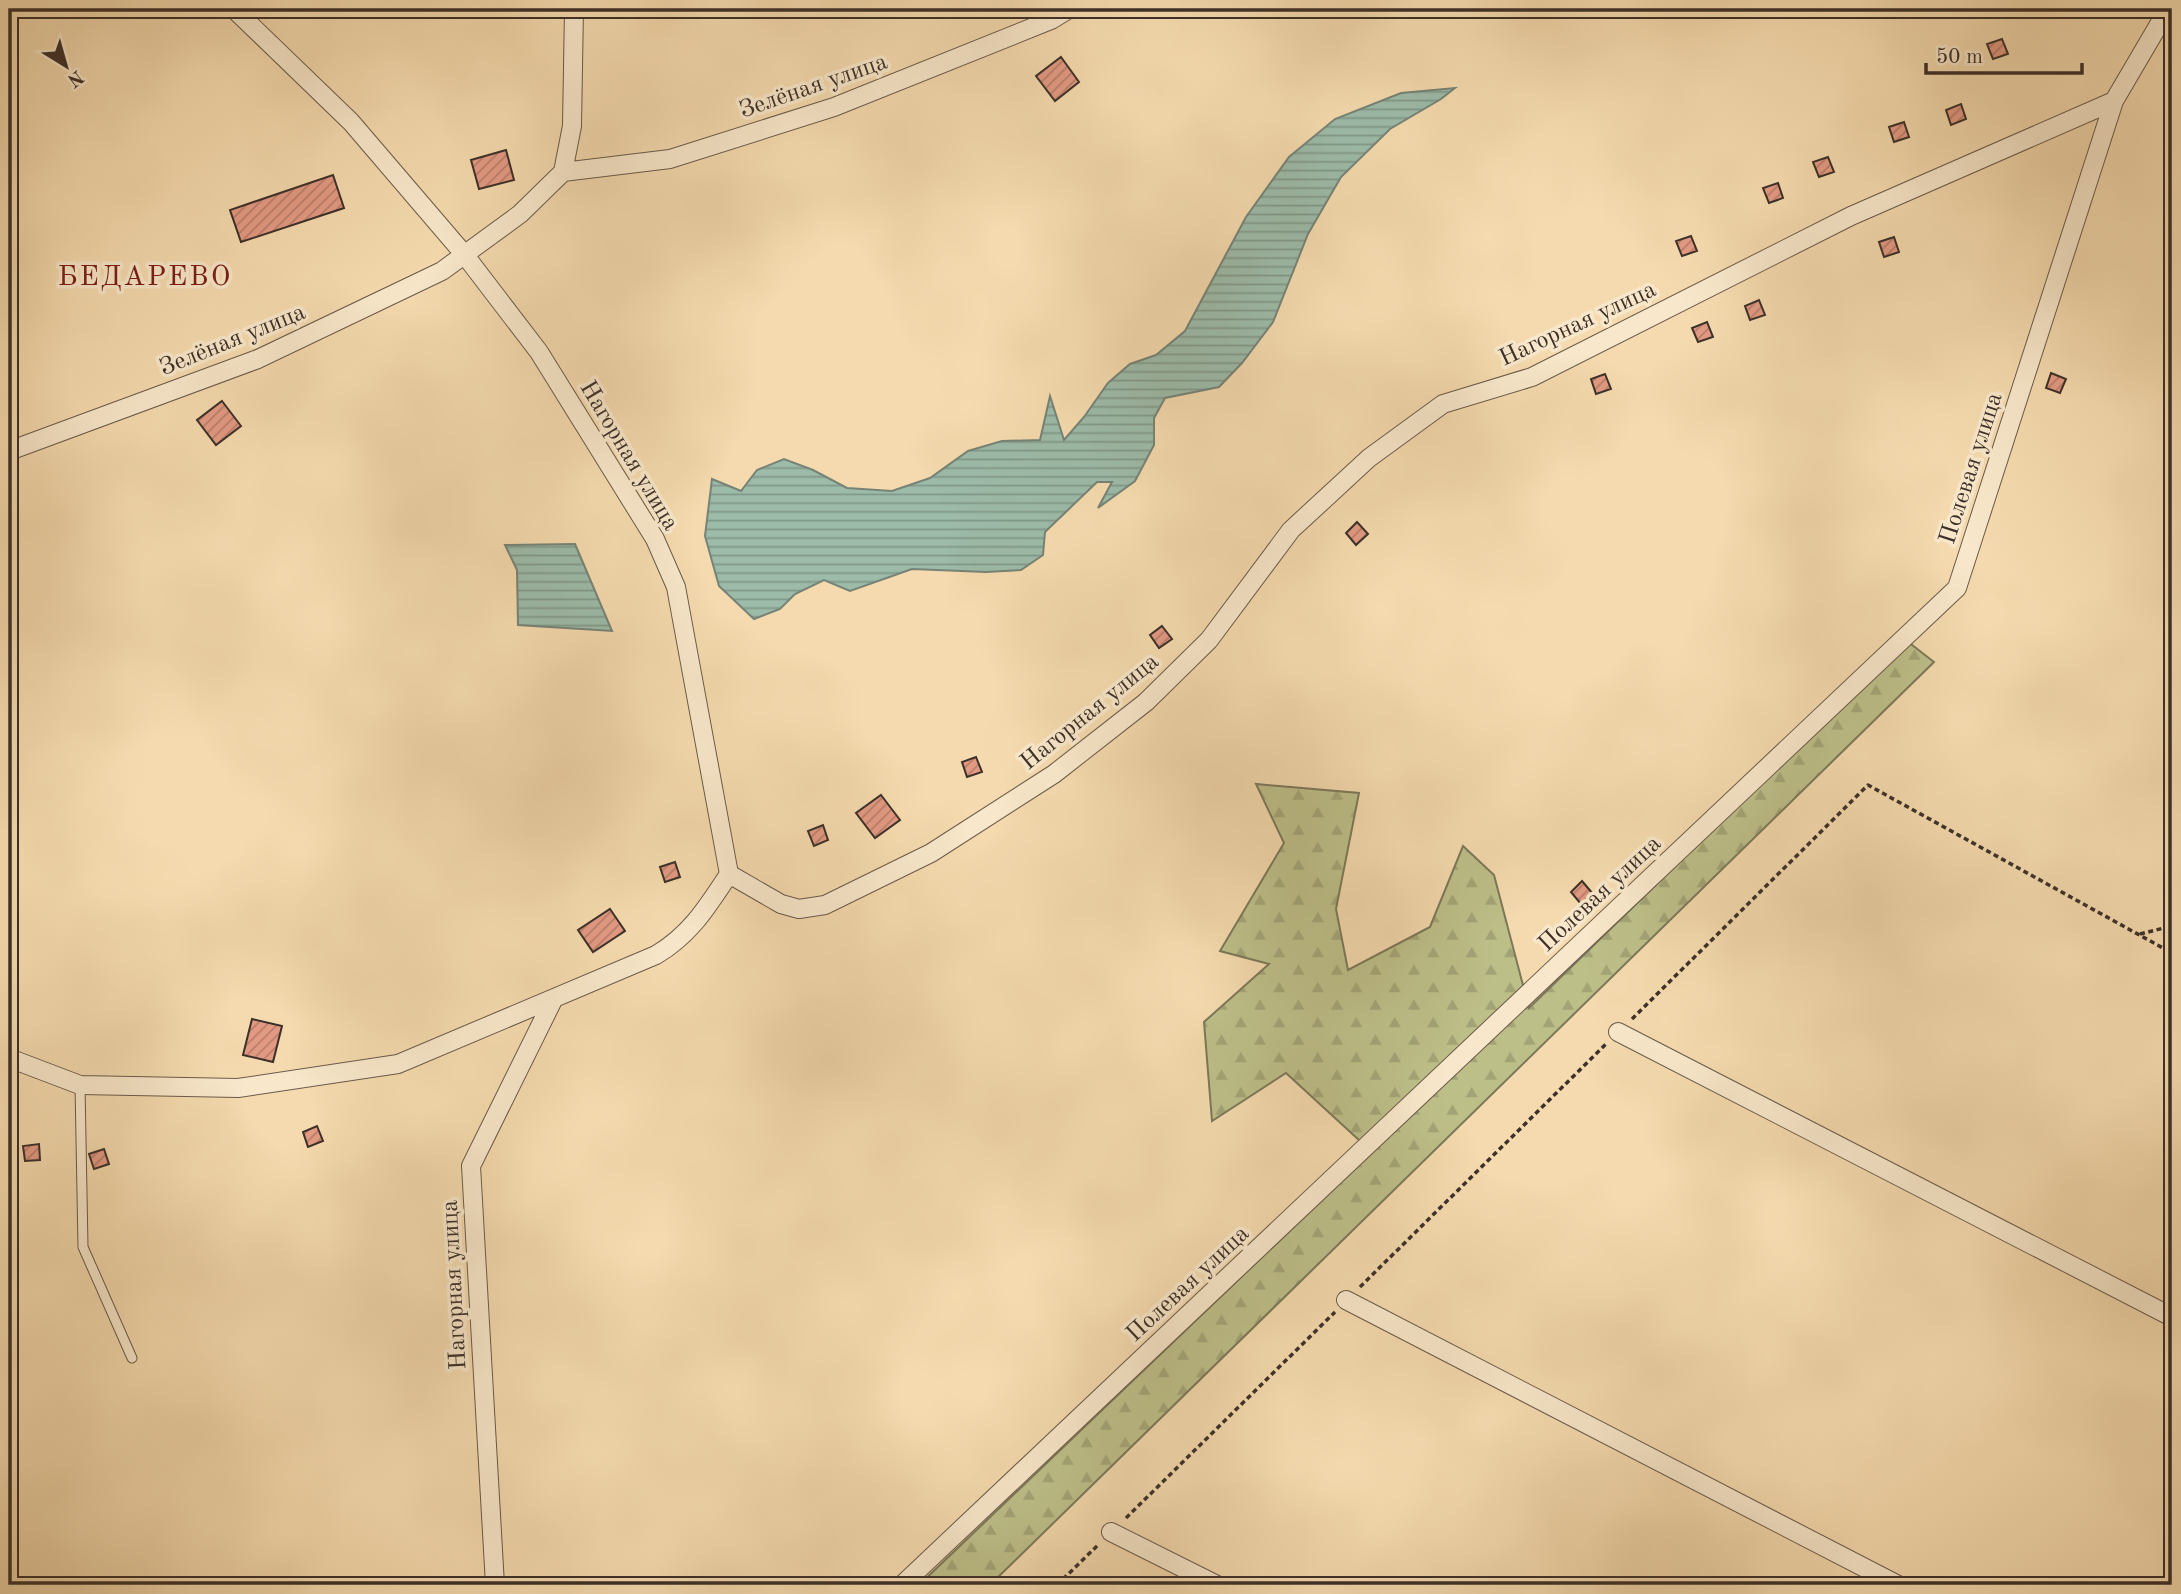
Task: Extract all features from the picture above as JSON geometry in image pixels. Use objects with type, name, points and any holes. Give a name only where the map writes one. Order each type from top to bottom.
[{"type":"street","points":[[234,9],[351,122],[464,254]]},
{"type":"street","points":[[563,172],[572,126],[574,9]]},
{"type":"street","name":"Зелёная улица","points":[[9,451],[258,359],[442,271],[520,214],[563,172],[670,159],[834,107],[1051,20],[1069,9]]},
{"type":"street","points":[[2114,101],[2168,9]]},
{"type":"street","name":"Нагорная улица","points":[[464,254],[538,352],[655,539],[676,587],[729,874],[781,904],[799,909],[825,905],[931,853],[1054,774],[1146,702],[1209,640],[1291,530],[1369,458],[1443,404],[1532,377],[1851,216],[2114,101]]},
{"type":"street","name":"Полевая улица","points":[[902,1585],[1957,588],[2114,101]]},
{"type":"street","points":[[9,1058],[80,1084],[239,1088],[398,1064],[553,1000],[656,955],[677,943],[694,925],[729,874]]},
{"type":"street","name":"Нагорная улица","points":[[495,1585],[471,1166],[553,1000]]},
{"type":"street","points":[[1618,1032],[2172,1317]]},
{"type":"street","points":[[1346,1300],[1898,1585]]},
{"type":"street","points":[[1111,1532],[1217,1585]]},
{"type":"lane","points":[[80,1084],[83,1247],[132,1358]]},
{"type":"path","points":[[1057,1585],[1868,785],[2172,953]]},
{"type":"path","points":[[2138,934],[2172,926]]},
{"type":"green space","points":[[1907,641],[1934,662],[990,1585],[919,1585],[1372,1152],[1286,1073],[1212,1121],[1204,1022],[1269,964],[1220,951],[1284,843],[1256,784],[1359,793],[1336,909],[1348,970],[1430,927],[1463,846],[1494,875],[1529,1008]]},
{"type":"shaded area","points":[[1455,88],[1390,129],[1341,177],[1308,234],[1273,322],[1242,363],[1219,387],[1165,398],[1154,418],[1154,445],[1135,481],[1098,508],[1112,482],[1097,482],[1045,532],[1043,555],[1021,570],[986,572],[912,569],[850,591],[824,580],[795,594],[780,609],[754,619],[719,586],[705,536],[712,479],[741,491],[757,470],[784,459],[813,470],[847,488],[892,491],[930,478],[968,451],[1002,441],[1040,440],[1050,396],[1064,440],[1108,383],[1130,364],[1156,355],[1185,331],[1246,217],[1289,157],[1335,119],[1401,93]]},
{"type":"shaded area","points":[[575,544],[612,631],[518,625],[517,570],[505,545]]},
{"type":"building","points":[[2002,39],[2008,54],[1993,59],[1987,44]]},
{"type":"building","points":[[1061,57],[1079,82],[1055,101],[1036,76]]},
{"type":"building","points":[[1961,104],[1966,119],[1951,125],[1946,110]]},
{"type":"building","points":[[1904,122],[1909,137],[1894,142],[1889,127]]},
{"type":"building","points":[[506,150],[514,180],[479,189],[471,160]]},
{"type":"building","points":[[1828,157],[1834,172],[1819,177],[1813,162]]},
{"type":"building","points":[[333,175],[344,208],[241,242],[230,210]]},
{"type":"building","points":[[1778,183],[1783,198],[1769,203],[1763,188]]},
{"type":"building","points":[[1691,236],[1697,251],[1682,256],[1676,241]]},
{"type":"building","points":[[1894,237],[1899,252],[1884,257],[1879,242]]},
{"type":"building","points":[[1759,300],[1765,315],[1750,320],[1745,306]]},
{"type":"building","points":[[1707,322],[1713,337],[1698,342],[1692,328]]},
{"type":"building","points":[[2051,373],[2066,379],[2060,393],[2046,388]]},
{"type":"building","points":[[1605,374],[1611,389],[1596,394],[1591,379]]},
{"type":"building","points":[[222,401],[241,426],[216,445],[197,420]]},
{"type":"building","points":[[1357,522],[1368,534],[1356,545],[1346,533]]},
{"type":"building","points":[[1162,626],[1172,639],[1159,648],[1150,635]]},
{"type":"building","points":[[976,757],[982,772],[967,777],[962,762]]},
{"type":"building","points":[[881,795],[900,820],[875,838],[856,813]]},
{"type":"building","points":[[823,825],[828,840],[814,846],[808,831]]},
{"type":"building","points":[[675,862],[680,877],[665,882],[660,867]]},
{"type":"building","points":[[1582,881],[1593,894],[1581,904],[1571,892]]},
{"type":"building","points":[[610,909],[625,931],[593,952],[578,930]]},
{"type":"building","points":[[252,1019],[282,1026],[273,1062],[243,1055]]},
{"type":"building","points":[[317,1126],[323,1141],[308,1147],[303,1132]]},
{"type":"building","points":[[39,1144],[40,1160],[25,1161],[23,1146]]},
{"type":"building","points":[[104,1149],[109,1164],[94,1169],[89,1154]]},
{"type":"district","name":"БЕДАРЕВО","points":[[145,275]]}]
